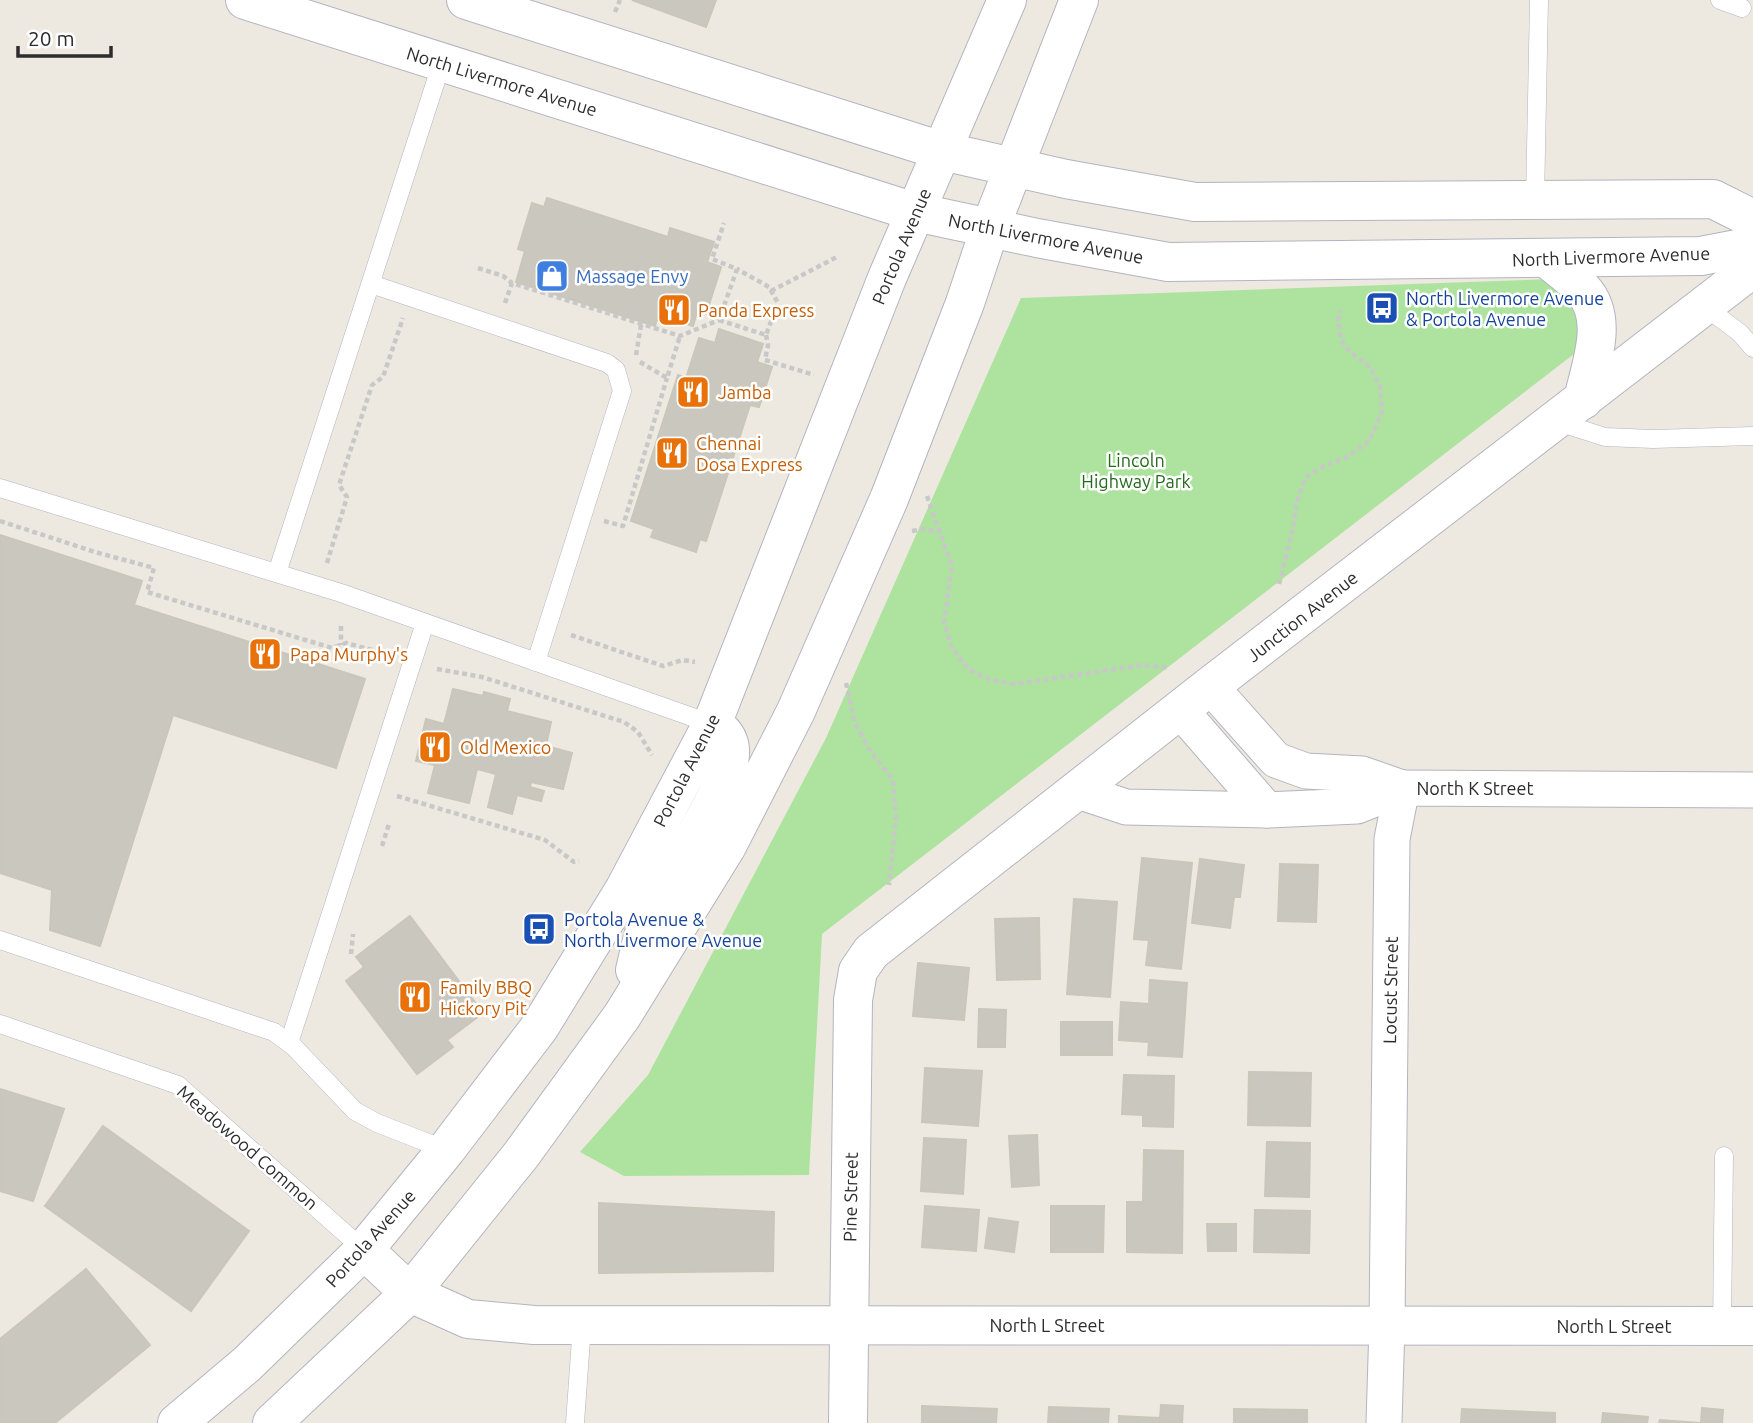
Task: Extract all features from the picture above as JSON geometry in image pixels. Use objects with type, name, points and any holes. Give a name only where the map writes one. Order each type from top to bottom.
[{"type":"main road","name":"North Livermore Avenue","points":[[246,0],[915,212],[1168,262],[1701,256],[1753,246]]},
{"type":"main road","points":[[466,0],[942,152],[1195,202],[1713,199],[1753,219]]},
{"type":"main road","name":"Portola Avenue","points":[[177,1423],[247,1364],[364,1250],[446,1150],[539,1028],[624,890],[712,724],[887,278],[1007,0]]},
{"type":"main road","points":[[272,1423],[410,1293],[521,1155],[621,1016],[727,846],[796,711],[889,499],[1079,0]]},
{"type":"main road","points":[[1546,258],[1584,291],[1596,310],[1598,331],[1569,410]]},
{"type":"main road","name":"Junction Avenue","points":[[858,971],[872,952],[1210,686],[1753,268]]},
{"type":"main road","points":[[621,1016],[652,910],[695,836],[728,766],[728,740],[712,724]]},
{"type":"main road","name":"Pine Street","points":[[848,1423],[853,1000],[858,971]]},
{"type":"main road","name":"North L Street","points":[[364,1250],[410,1293],[468,1319],[534,1325],[1737,1326]]},
{"type":"street","points":[[1210,686],[1276,760],[1306,771],[1362,774],[1402,788]]},
{"type":"street","points":[[1181,711],[1267,810]]},
{"type":"street","name":"North K Street","points":[[1078,791],[1126,807],[1267,810],[1357,806],[1402,788],[1753,790]]},
{"type":"street","name":"Locust Street","points":[[1384,1423],[1392,839],[1402,788]]},
{"type":"lane","points":[[1535,200],[1539,0]]},
{"type":"lane","points":[[1720,0],[1742,8]]},
{"type":"lane","points":[[276,573],[442,62]]},
{"type":"lane","points":[[371,284],[607,363],[616,370],[622,391],[536,662]]},
{"type":"lane","points":[[1704,306],[1740,333],[1753,348]]},
{"type":"lane","points":[[1569,410],[1605,437],[1653,439],[1753,436]]},
{"type":"lane","points":[[0,488],[276,573],[712,724]]},
{"type":"lane","points":[[289,1043],[425,623]]},
{"type":"lane","points":[[0,940],[274,1032],[289,1043],[355,1111],[377,1123],[446,1150]]},
{"type":"lane","name":"Meadowood Common","points":[[0,1024],[178,1085],[364,1250]]},
{"type":"lane","points":[[1724,1156],[1724,1284],[1737,1326]]},
{"type":"lane","points":[[575,1423],[582,1325]]},
{"type":"path","points":[[724,223],[712,260],[737,269],[769,287],[778,303],[766,335],[768,345],[765,359],[814,375]]},
{"type":"path","points":[[771,291],[837,257]]},
{"type":"path","points":[[478,268],[503,276],[512,283],[680,336],[719,320],[766,335]]},
{"type":"path","points":[[719,320],[737,269]]},
{"type":"path","points":[[494,301],[505,304],[512,283]]},
{"type":"path","points":[[1279,584],[1293,529],[1296,505],[1305,478],[1324,466],[1347,457],[1368,441],[1382,412],[1380,386],[1370,367],[1350,352],[1341,340],[1338,320],[1341,310]]},
{"type":"path","points":[[333,569],[326,568],[346,497],[340,485],[372,385],[383,377],[403,318]]},
{"type":"path","points":[[641,325],[635,359],[667,378]]},
{"type":"path","points":[[599,519],[623,526],[680,336]]},
{"type":"path","points":[[926,495],[952,566],[944,622],[951,646],[968,668],[990,680],[1015,684],[1143,665],[1170,668]]},
{"type":"path","points":[[0,521],[154,568],[147,592],[332,648],[346,643],[393,655]]},
{"type":"path","points":[[902,532],[923,529],[939,532]]},
{"type":"path","points":[[341,626],[341,645]]},
{"type":"path","points":[[567,626],[569,634],[663,666],[683,660],[695,662]]},
{"type":"path","points":[[438,667],[482,677],[624,722],[638,732],[652,755]]},
{"type":"path","points":[[844,672],[855,723],[871,752],[893,780],[896,818],[889,885]]},
{"type":"path","points":[[397,796],[545,840],[574,862],[579,860]]},
{"type":"green space","name":"Lincoln Highway Park","points":[[1579,278],[1609,327],[822,934],[809,1175],[624,1176],[580,1152],[648,1075],[826,738],[1021,298]]},
{"type":"building","points":[[632,0],[716,0],[706,27]]},
{"type":"building","points":[[547,198],[668,237],[670,228],[714,242],[707,262],[721,267],[706,314],[697,312],[693,326],[658,315],[655,326],[516,282],[525,251],[518,249],[532,203],[544,207]]},
{"type":"building","points":[[719,329],[763,344],[757,362],[772,367],[759,407],[750,405],[706,541],[700,539],[696,552],[651,537],[654,529],[631,521],[678,375],[686,378],[699,338],[715,343]]},
{"type":"building","points":[[0,535],[142,581],[134,605],[365,679],[336,768],[173,715],[100,946],[50,930],[52,890],[0,873]]},
{"type":"building","points":[[453,689],[483,696],[484,692],[510,699],[507,711],[551,722],[546,746],[572,753],[563,789],[531,782],[530,787],[544,791],[541,801],[517,795],[512,814],[488,807],[496,774],[477,769],[469,803],[428,793],[435,765],[416,761],[426,719],[444,724]]},
{"type":"building","points":[[1142,858],[1192,863],[1181,969],[1146,965],[1149,940],[1134,939]]},
{"type":"building","points":[[1200,859],[1244,865],[1240,897],[1234,897],[1230,928],[1192,923]]},
{"type":"building","points":[[1280,864],[1318,865],[1316,922],[1278,921]]},
{"type":"building","points":[[1074,899],[1117,902],[1110,997],[1067,994]]},
{"type":"building","name":"Family BBQ Hickory Pit","points":[[410,916],[483,1013],[447,1040],[453,1047],[417,1074],[346,981],[364,967],[356,957]]},
{"type":"building","points":[[1039,918],[1040,979],[997,980],[995,919]]},
{"type":"building","points":[[918,963],[969,968],[964,1020],[913,1016]]},
{"type":"building","points":[[1150,980],[1187,983],[1182,1057],[1148,1055],[1149,1042],[1119,1040],[1121,1002],[1149,1004]]},
{"type":"building","points":[[979,1009],[1006,1010],[1005,1047],[978,1047]]},
{"type":"building","points":[[1061,1022],[1112,1022],[1112,1055],[1061,1055]]},
{"type":"building","points":[[925,1068],[982,1071],[978,1126],[922,1122]]},
{"type":"building","points":[[1249,1072],[1311,1073],[1310,1126],[1248,1125]]},
{"type":"building","points":[[1124,1075],[1174,1076],[1173,1127],[1143,1126],[1143,1115],[1122,1114]]},
{"type":"building","points":[[0,1089],[64,1109],[33,1201],[0,1191]]},
{"type":"building","points":[[103,1126],[249,1231],[191,1311],[45,1206]]},
{"type":"building","points":[[1037,1135],[1039,1185],[1012,1187],[1009,1136]]},
{"type":"building","points":[[924,1138],[966,1140],[963,1194],[921,1191]]},
{"type":"building","points":[[1267,1142],[1310,1143],[1309,1197],[1265,1196]]},
{"type":"building","points":[[1144,1150],[1183,1151],[1182,1253],[1127,1252],[1127,1202],[1143,1202]]},
{"type":"building","points":[[599,1203],[774,1212],[773,1271],[599,1273]]},
{"type":"building","points":[[925,1206],[979,1210],[976,1251],[922,1247]]},
{"type":"building","points":[[1051,1206],[1104,1206],[1103,1252],[1051,1252]]},
{"type":"building","points":[[1255,1210],[1310,1211],[1309,1253],[1254,1252]]},
{"type":"building","points":[[989,1218],[1018,1222],[1014,1252],[985,1248]]},
{"type":"building","points":[[1207,1224],[1236,1224],[1236,1251],[1208,1251]]},
{"type":"building","points":[[86,1269],[150,1345],[55,1423],[0,1423],[0,1339]]},
{"type":"building","points":[[1161,1405],[1183,1406],[1182,1423],[1119,1423],[1119,1416],[1160,1418]]},
{"type":"building","points":[[922,1406],[997,1409],[996,1423],[922,1423]]},
{"type":"building","points":[[1049,1407],[1109,1409],[1108,1423],[1048,1423]]},
{"type":"building","points":[[1702,1408],[1723,1410],[1722,1423],[1701,1423]]},
{"type":"building","points":[[1234,1409],[1307,1410],[1307,1423],[1234,1423]]},
{"type":"building","points":[[1462,1409],[1555,1413],[1555,1423],[1461,1423]]},
{"type":"building","points":[[1603,1413],[1648,1417],[1647,1423],[1602,1423]]},
{"type":"building","points":[[1660,1420],[1701,1423],[1659,1423]]},
{"type":"place","name":"Massage Envy","points":[[552,276]]},
{"type":"place","name":"North Livermore Avenue & Portola Avenue","points":[[1382,308]]},
{"type":"place","name":"Panda Express","points":[[674,310]]},
{"type":"place","name":"Jamba","points":[[693,392]]},
{"type":"place","name":"Chennai Dosa Express","points":[[672,453]]},
{"type":"place","name":"Papa Murphy's","points":[[265,654]]},
{"type":"place","name":"Old Mexico","points":[[435,747]]},
{"type":"place","name":"Portola Avenue & North Livermore Avenue","points":[[539,929]]},
{"type":"place","name":"Family BBQ Hickory Pit","points":[[415,997]]}]
